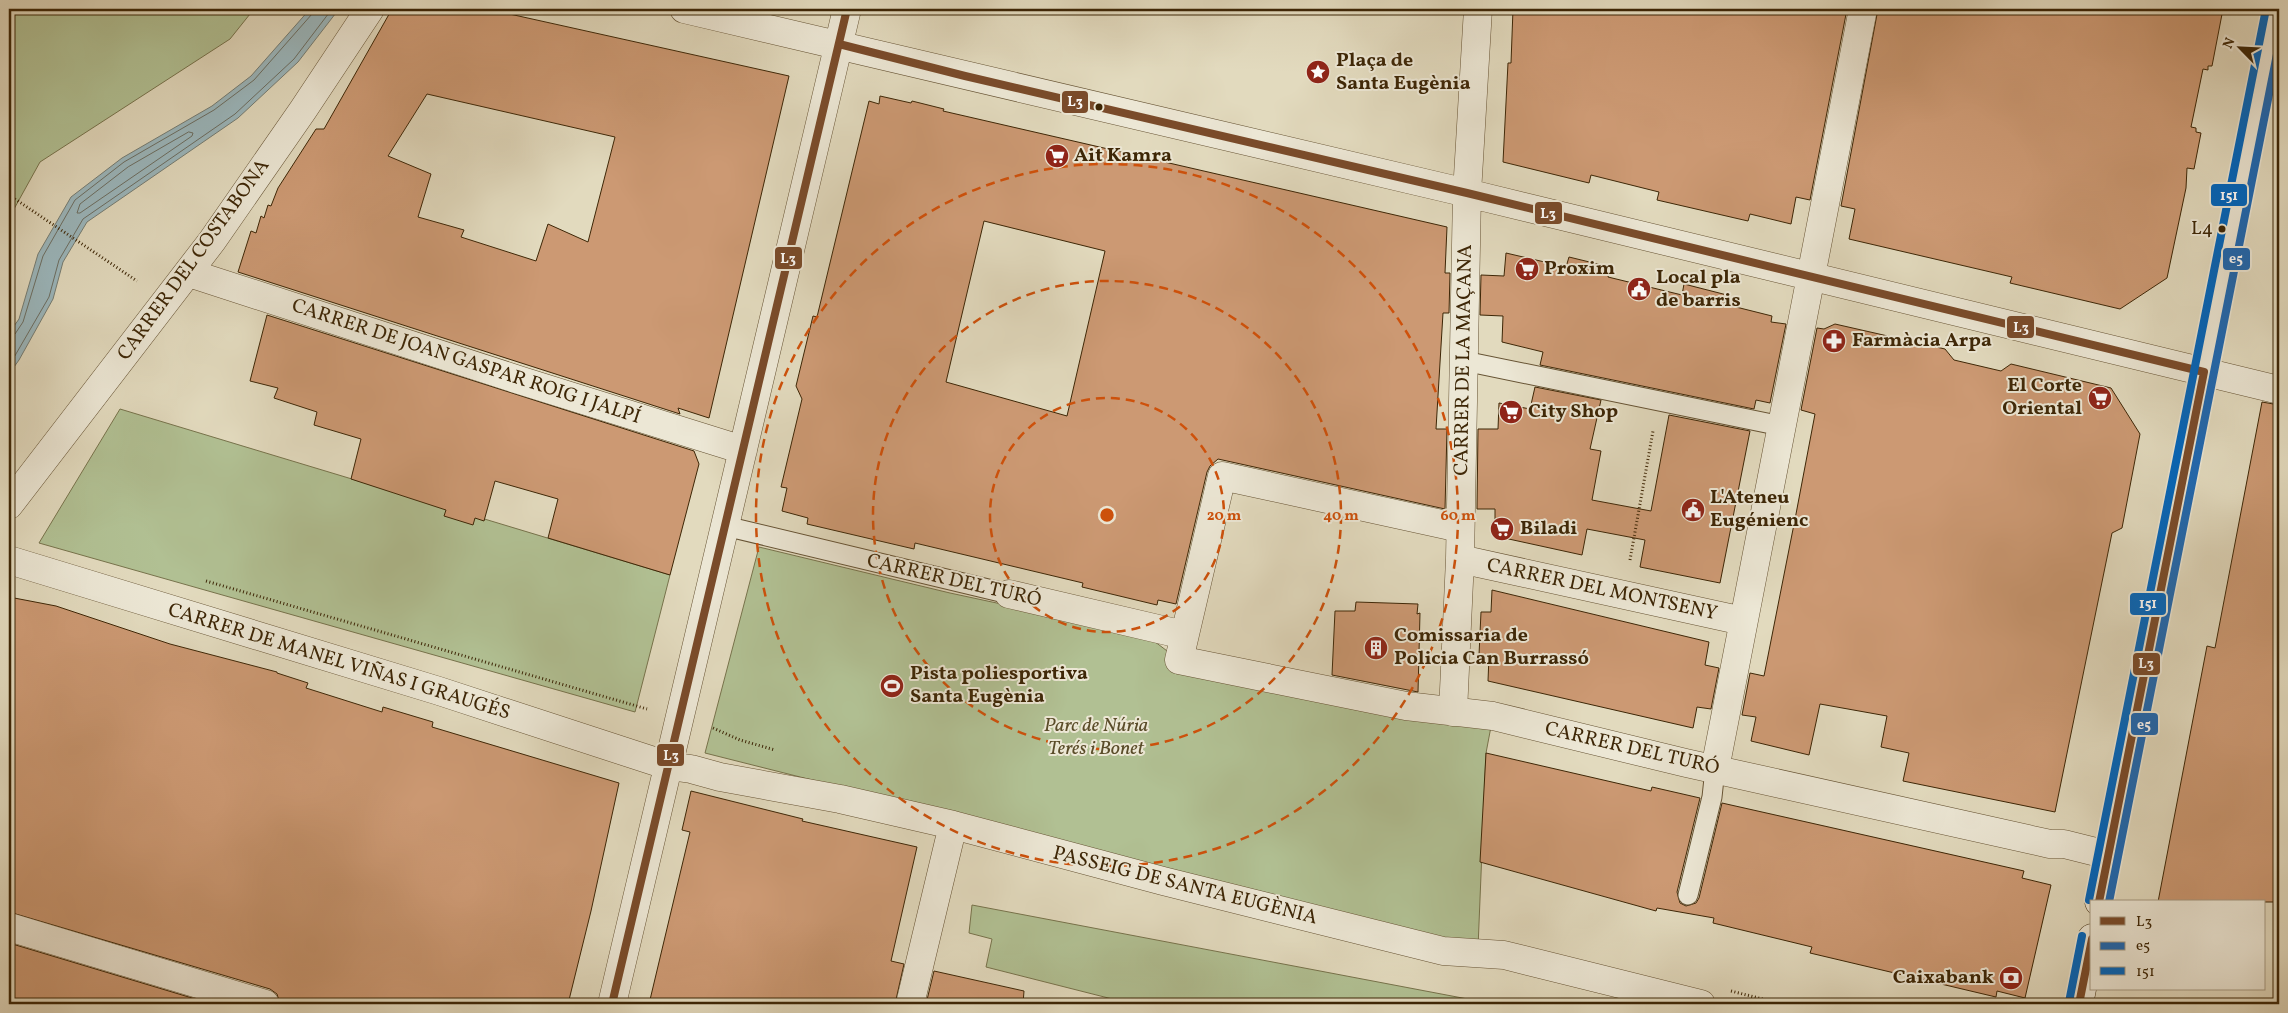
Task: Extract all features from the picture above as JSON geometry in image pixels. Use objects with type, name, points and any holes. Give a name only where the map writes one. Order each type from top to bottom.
[{"type":"street","name":"CARRER DEL COSTABONA","points":[[9,505],[189,272],[303,110],[370,9]]},
{"type":"street","points":[[684,9],[1467,193],[2279,390]]},
{"type":"street","points":[[612,1004],[848,9]]},
{"type":"street","name":"CARRER DE LA MAÇANA","points":[[1453,712],[1460,559],[1467,193],[1478,9]]},
{"type":"street","name":"CARRER DEL MONTSENY","points":[[1715,769],[1863,9]]},
{"type":"street","points":[[2099,900],[2276,9]]},
{"type":"street","name":"CARRER DE JOAN GASPAR ROIG I JALPÍ","points":[[189,272],[522,381],[743,450]]},
{"type":"street","name":"CARRER DEL TURÓ","points":[[1460,528],[1222,476],[1179,660],[1406,706],[1493,716],[1715,769],[2050,844],[2064,844],[2108,855]]},
{"type":"street","name":"CARRER DEL MONTSENY","points":[[1460,559],[1743,621]]},
{"type":"street","name":"CARRER DE MANEL VIÑAS I GRAUGÉS","points":[[9,560],[439,690],[669,766]]},
{"type":"street","name":"CARRER DEL TURÓ","points":[[1009,594],[1184,635]]},
{"type":"street","name":"PASSEIG DE SANTA EUGÈNIA","points":[[669,766],[691,768],[720,777],[840,799],[953,825],[1172,884],[1443,951],[1504,955],[1701,1004]]},
{"type":"street","points":[[910,1004],[953,825]]},
{"type":"street","points":[[9,927],[265,1004]]},
{"type":"street","points":[[2079,1004],[2090,948]]},
{"type":"lane","points":[[1464,361],[1781,426]]},
{"type":"lane","name":"CARRER DEL TURÓ","points":[[725,526],[1009,594]]},
{"type":"lane","name":"CARRER DEL MONTSENY","points":[[1688,895],[1712,797],[1715,769]]},
{"type":"path","points":[[9,195],[167,301]]},
{"type":"path","points":[[1628,568],[1654,423]]},
{"type":"path","points":[[199,579],[706,725],[740,740],[778,750]]},
{"type":"green space","points":[[9,9],[254,9],[230,39],[40,162],[9,218]]},
{"type":"green space","points":[[120,409],[670,575],[635,712],[39,543]]},
{"type":"green space","name":"Parc de Núria Terés i Bonet","points":[[759,547],[950,593],[1146,635],[1179,660],[1493,716],[1486,753],[1478,948],[705,753]]},
{"type":"green space","points":[[972,905],[1494,1004],[1132,1004],[986,967],[992,939],[969,933]]},
{"type":"water","points":[[310,9],[339,9],[298,62],[238,118],[87,222],[63,262],[53,299],[19,360],[9,374],[9,333],[19,319],[38,254],[71,197],[122,158],[212,106],[251,76]]},
{"type":"building","points":[[392,9],[487,9],[789,76],[709,418],[678,408],[680,414],[238,272],[251,231],[256,233],[261,216],[264,218],[268,205],[271,206],[278,188],[316,129],[324,129]],"holes":[[[427,94],[615,137],[588,242],[548,224],[536,261],[461,237],[464,230],[418,217],[431,174],[388,156]]]},
{"type":"building","points":[[1513,9],[1847,9],[1810,200],[1796,197],[1791,224],[1750,214],[1748,221],[1657,200],[1659,192],[1591,175],[1589,183],[1503,162],[1508,63],[1511,63]]},
{"type":"building","points":[[1878,9],[2223,9],[2212,66],[2208,66],[2208,70],[2203,69],[2191,127],[2196,128],[2196,132],[2201,133],[2194,169],[2187,168],[2186,188],[2167,278],[2120,309],[2010,283],[2012,277],[1849,239],[1855,209],[1841,206]]},
{"type":"building","points":[[880,96],[911,103],[912,101],[944,109],[943,111],[1447,227],[1445,273],[1450,273],[1449,313],[1443,313],[1436,429],[1447,429],[1445,509],[1218,459],[1210,466],[1207,472],[1176,604],[1158,600],[1157,605],[1082,587],[1083,583],[915,543],[914,549],[807,524],[808,518],[782,511],[787,488],[781,487],[802,399],[796,386],[813,316],[817,317],[869,101],[879,104]],"holes":[[[984,221],[1105,251],[1067,416],[946,382]]]},
{"type":"building","points":[[1506,253],[1566,267],[1569,257],[1610,267],[1608,277],[1682,295],[1684,284],[1727,295],[1724,304],[1772,316],[1771,322],[1786,324],[1770,403],[1756,400],[1754,409],[1540,365],[1543,352],[1502,342],[1503,316],[1480,315],[1481,275],[1504,276]]},
{"type":"building","points":[[267,315],[694,451],[699,464],[670,575],[548,538],[558,499],[495,481],[484,521],[475,518],[473,525],[444,516],[446,510],[351,479],[361,439],[314,425],[317,412],[274,398],[278,388],[250,381]]},
{"type":"building","points":[[1835,324],[1945,349],[1954,360],[2001,371],[2011,364],[2111,388],[2140,434],[2122,528],[2112,533],[2055,812],[1903,781],[1909,753],[1881,747],[1887,716],[1820,704],[1809,755],[1751,741],[1756,717],[1742,715],[1750,673],[1764,676],[1796,514],[1815,414],[1801,410],[1817,328],[1824,329]]},
{"type":"building","points":[[1535,387],[1601,400],[1590,449],[1601,451],[1592,500],[1651,511],[1669,415],[1750,431],[1720,583],[1640,567],[1645,540],[1587,529],[1582,555],[1495,536],[1495,509],[1477,509],[1478,429],[1498,429],[1499,403],[1530,409]]},
{"type":"building","points":[[2262,402],[2279,405],[2279,902],[2266,902],[2266,900],[2158,900],[2207,646],[2215,648]]},
{"type":"building","points":[[1492,590],[1709,642],[1705,665],[1719,668],[1711,709],[1697,707],[1693,728],[1488,681],[1489,656],[1479,655],[1481,612],[1491,612]]},
{"type":"building","points":[[9,597],[56,606],[170,644],[277,672],[308,683],[306,688],[382,712],[383,707],[433,722],[432,727],[619,783],[568,1004],[280,1004],[277,994],[270,989],[9,912]]},
{"type":"building","name":"Comissaria de Policia Can Burrassó","points":[[1356,602],[1418,604],[1417,614],[1420,613],[1418,692],[1332,675],[1335,611],[1355,611]]},
{"type":"building","points":[[1486,753],[1651,791],[1652,787],[1700,798],[1677,892],[1680,903],[1686,906],[1696,903],[1699,898],[1722,803],[2024,871],[2022,878],[2051,885],[2025,998],[1997,991],[1996,997],[1810,953],[1812,947],[1713,923],[1714,918],[1657,908],[1656,911],[1480,862]]},
{"type":"building","points":[[691,791],[803,819],[802,821],[917,847],[891,961],[904,964],[895,1004],[649,1004],[690,832],[682,830]]},
{"type":"building","points":[[9,943],[212,1004],[9,1004]]},
{"type":"building","points":[[934,971],[1024,991],[1023,1004],[926,1004]]},
{"type":"transit line","name":"L3","points":[[612,1004],[847,9]]},
{"type":"transit line","name":"151","points":[[2089,900],[2266,9]]},
{"type":"transit line","name":"L3","points":[[839,44],[965,76],[1467,193],[2204,372],[2099,900]]},
{"type":"transit line","name":"e5","points":[[2109,900],[2279,44]]},
{"type":"transit line","name":"151","points":[[2069,1002],[2082,936]]},
{"type":"transit line","name":"L3","points":[[2079,1004],[2090,949]]},
{"type":"place","name":"Plaça de Santa Eugènia","points":[[1318,72]]},
{"type":"place","name":"Ait Kamra","points":[[1057,156]]},
{"type":"place","name":"L4","points":[[2222,229]]},
{"type":"place","name":"Proxim","points":[[1527,269]]},
{"type":"place","name":"Local pla de barris","points":[[1639,289]]},
{"type":"place","name":"Farmàcia Arpa","points":[[1834,341]]},
{"type":"place","name":"El Corte Oriental","points":[[2100,398]]},
{"type":"place","name":"City Shop","points":[[1511,412]]},
{"type":"place","name":"L'Ateneu Eugénienc","points":[[1693,510]]},
{"type":"place","name":"Biladi","points":[[1502,529]]},
{"type":"place","name":"Comissaria de Policia Can Burrassó","points":[[1376,648]]},
{"type":"place","name":"Pista poliesportiva Santa Eugènia","points":[[892,686]]},
{"type":"place","name":"Caixabank","points":[[2011,978]]}]
